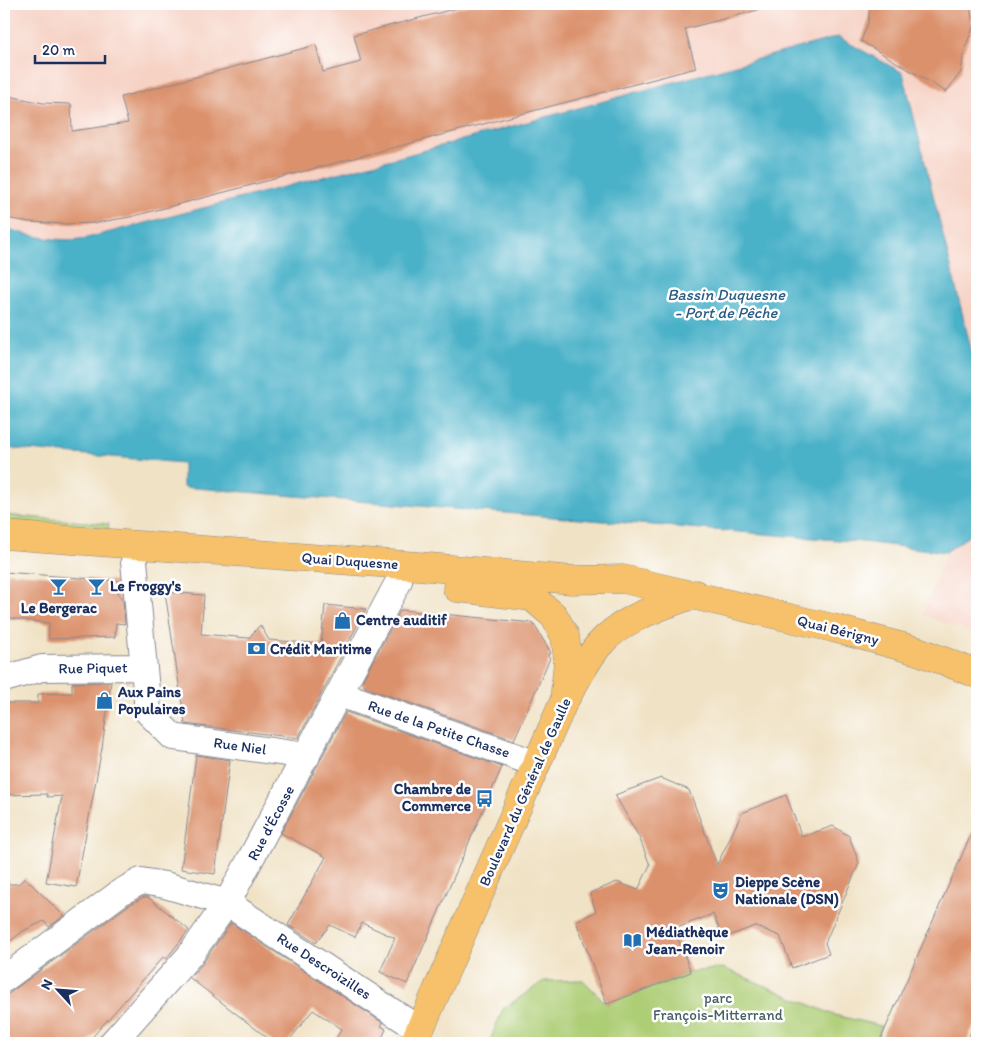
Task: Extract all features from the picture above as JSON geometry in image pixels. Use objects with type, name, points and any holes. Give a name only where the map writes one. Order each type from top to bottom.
[{"type":"main road","name":"Quai Duquesne","points":[[4,534],[418,566],[572,580],[623,578],[696,594]]},
{"type":"main road","name":"Quai Duquesne","points":[[4,548],[134,561],[399,581],[532,597],[554,616],[565,636],[568,660],[564,701]]},
{"type":"main road","name":"Quai Bérigny","points":[[696,594],[918,650],[977,674]]},
{"type":"main road","name":"Boulevard du Général de Gaulle","points":[[417,1037],[564,701],[584,666],[599,644],[624,624],[644,613],[696,594]]},
{"type":"street","points":[[134,561],[144,667]]},
{"type":"street","name":"Rue d'Écosse","points":[[112,1043],[190,955],[228,902],[399,581]]},
{"type":"street","name":"Rue Piquet","points":[[4,679],[42,668],[144,667]]},
{"type":"street","name":"Rue Niel","points":[[144,667],[148,712],[173,737],[307,756]]},
{"type":"street","name":"Rue de la Petite Chasse","points":[[340,694],[537,764]]},
{"type":"street","name":"Rue Descroizilles","points":[[4,979],[121,892],[141,881],[165,885],[228,902],[417,1037]]},
{"type":"shaded area","points":[[4,4],[977,4],[977,373],[903,73],[838,37],[400,157],[87,238],[56,240],[4,228]]},
{"type":"shaded area","points":[[977,530],[977,635],[923,615],[946,552]]},
{"type":"green space","points":[[4,515],[109,524],[108,529],[4,521]]},
{"type":"green space","name":"parc François-Mitterrand","points":[[723,968],[834,1015],[881,1026],[877,1043],[489,1043],[503,1009],[544,981],[583,980],[607,1004],[691,972]]},
{"type":"water","name":"Bassin Duquesne - Port de Pêche","points":[[838,37],[903,73],[977,373],[977,530],[946,552],[862,542],[183,487],[183,463],[4,448],[4,228],[56,239],[87,238],[400,157]]},
{"type":"building","points":[[473,4],[757,4],[758,10],[685,29],[696,68],[130,217],[95,223],[65,224],[4,218],[4,95],[43,103],[71,104],[72,131],[128,123],[121,97],[316,45],[323,72],[361,62],[354,35]]},
{"type":"building","points":[[970,5],[973,28],[964,50],[961,72],[946,92],[861,41],[868,23],[870,6]]},
{"type":"building","points":[[4,572],[119,581],[118,594],[123,600],[125,624],[116,623],[115,637],[49,639],[49,623],[7,618],[8,603],[4,603]]},
{"type":"building","points":[[165,592],[204,595],[201,634],[249,638],[260,625],[269,640],[321,644],[325,605],[366,609],[298,738],[185,724]]},
{"type":"building","points":[[402,610],[533,623],[551,653],[548,655],[550,658],[514,740],[365,687],[362,681]]},
{"type":"building","points":[[111,682],[102,748],[76,887],[46,882],[62,796],[47,797],[47,794],[4,795],[4,703],[38,703],[38,694],[72,693],[72,683]]},
{"type":"building","points":[[346,712],[502,767],[407,984],[380,972],[395,938],[362,923],[355,937],[330,925],[316,943],[288,925],[326,857],[281,833]]},
{"type":"building","points":[[196,755],[230,760],[215,874],[181,869]]},
{"type":"building","name":"Dieppe Scène Nationale (DSN)","points":[[661,778],[689,790],[717,865],[742,813],[786,795],[802,837],[833,826],[849,836],[859,863],[825,943],[829,954],[792,968],[780,936],[755,926],[723,938],[713,914],[674,929],[691,972],[607,1004],[576,921],[596,912],[590,893],[617,882],[638,890],[650,865],[639,837],[615,795]]},
{"type":"building","points":[[977,821],[977,1018],[966,1043],[879,1043]]},
{"type":"building","points":[[25,878],[64,916],[49,927],[44,921],[23,931],[4,946],[4,884],[18,884]]},
{"type":"building","points":[[144,897],[148,897],[189,930],[166,959],[163,957],[87,1043],[4,1043],[4,997],[129,905]]},
{"type":"building","points":[[231,923],[383,1023],[381,1026],[386,1029],[380,1043],[333,1043],[342,1029],[313,1010],[287,1043],[274,1043],[190,978]]},
{"type":"place","name":"Le Froggy's","points":[[96,586]]},
{"type":"place","name":"Le Bergerac","points":[[59,587]]},
{"type":"place","name":"Centre auditif","points":[[342,620]]},
{"type":"place","name":"Crédit Maritime","points":[[256,649]]},
{"type":"place","name":"Aux Pains Populaires","points":[[104,701]]},
{"type":"place","name":"Chambre de Commerce","points":[[485,798]]},
{"type":"place","name":"Dieppe Scène Nationale (DSN)","points":[[721,891]]},
{"type":"place","name":"Médiathèque Jean-Renoir","points":[[632,941]]}]
